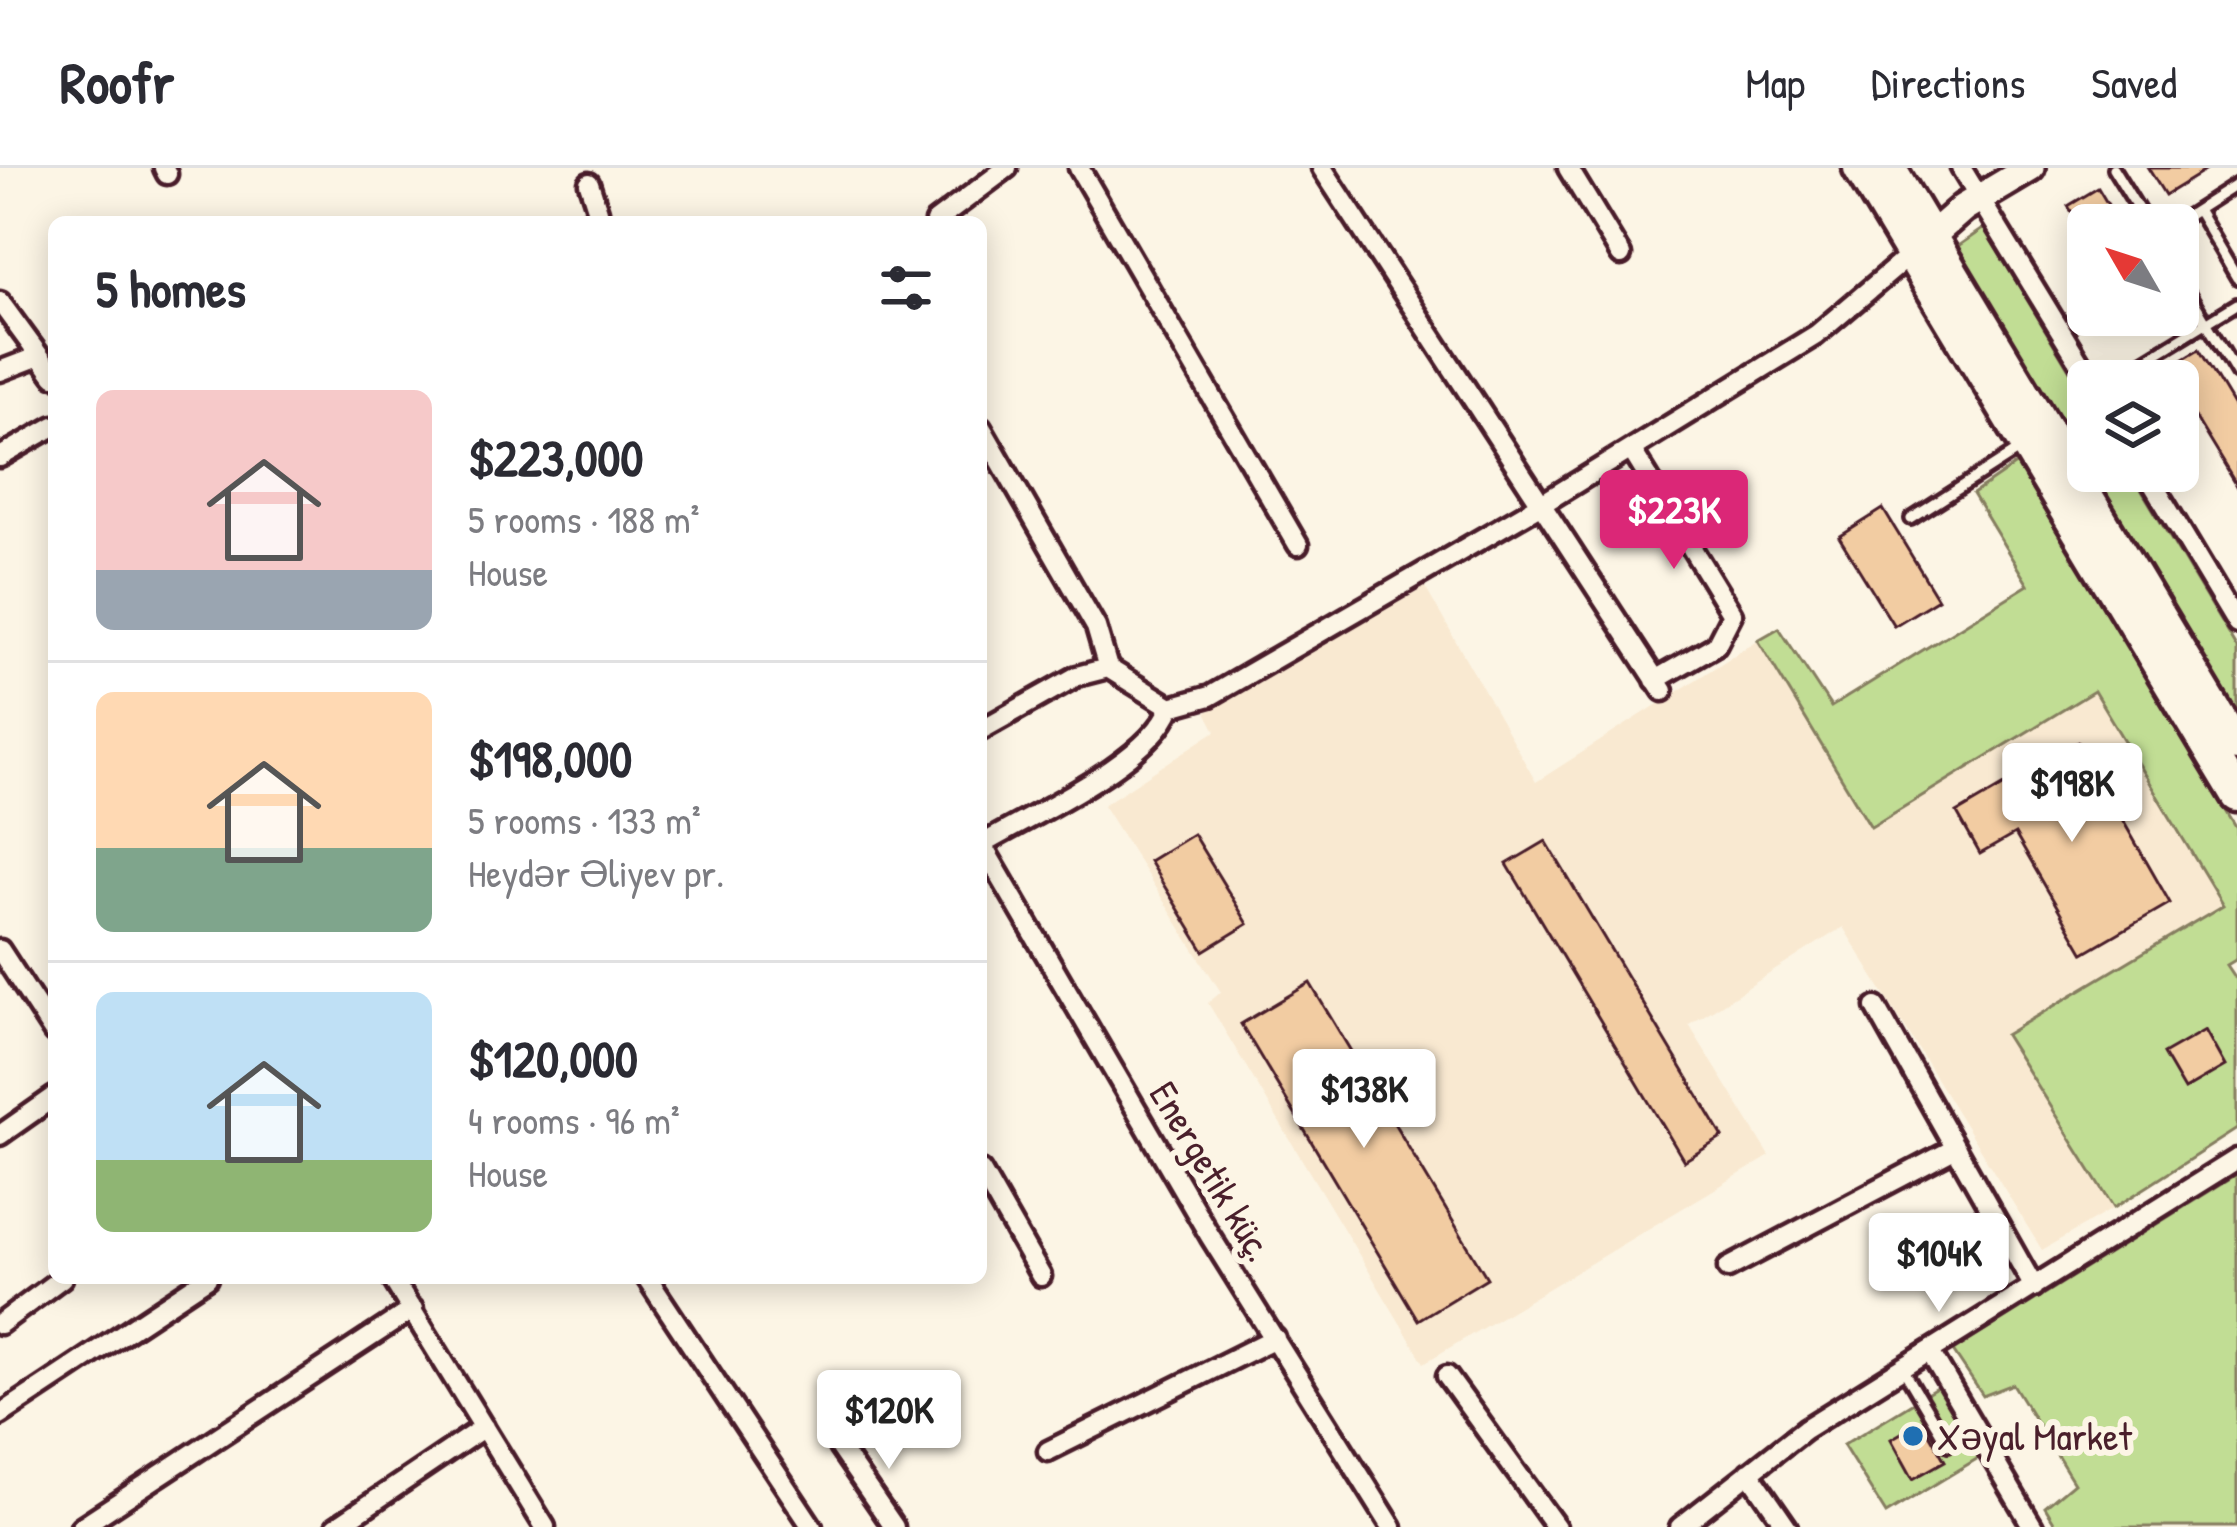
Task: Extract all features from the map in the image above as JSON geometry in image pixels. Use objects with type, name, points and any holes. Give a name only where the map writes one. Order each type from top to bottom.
[{"type":"main road","points":[[1859,168],[1921,246],[2237,746]]},
{"type":"main road","points":[[1890,168],[1921,246],[2026,445],[2237,796]]},
{"type":"street","points":[[1079,168],[1298,545]]},
{"type":"street","points":[[1322,168],[1544,502],[1659,686],[1716,645],[1732,614],[1630,449]]},
{"type":"street","points":[[1568,168],[1621,255]]},
{"type":"street","points":[[1960,168],[2078,360]]},
{"type":"street","points":[[987,437],[1096,627],[1108,668],[1171,707],[1210,696],[1544,502],[1816,335],[1979,198],[2030,168]]},
{"type":"street","points":[[942,216],[997,171]]},
{"type":"street","points":[[589,183],[598,211],[594,216]]},
{"type":"street","points":[[0,302],[48,368]]},
{"type":"street","points":[[0,371],[39,356]]},
{"type":"street","points":[[0,457],[48,429]]},
{"type":"street","points":[[2158,492],[2237,624]]},
{"type":"street","points":[[987,727],[1077,676],[1108,668]]},
{"type":"street","points":[[987,841],[1139,751],[1164,724],[1171,707]]},
{"type":"street","name":"Energetik küç.","points":[[987,855],[1392,1527]]},
{"type":"street","points":[[2,956],[48,1024]]},
{"type":"street","points":[[1876,1007],[2035,1287]]},
{"type":"street","points":[[0,1135],[48,1101]]},
{"type":"street","points":[[1728,1268],[1956,1148]]},
{"type":"street","points":[[1680,1527],[1804,1429],[2237,1160]]},
{"type":"street","points":[[987,1182],[1041,1276]]},
{"type":"street","points":[[0,1324],[54,1284]]},
{"type":"street","points":[[0,1415],[198,1284]]},
{"type":"street","points":[[396,1284],[545,1527]]},
{"type":"street","points":[[651,1284],[812,1527]]},
{"type":"street","points":[[81,1527],[412,1309]]},
{"type":"street","points":[[1048,1450],[1274,1338]]},
{"type":"street","points":[[1930,1352],[2033,1527]]},
{"type":"street","points":[[1447,1376],[1556,1527]]},
{"type":"street","points":[[336,1527],[484,1427]]},
{"type":"street","points":[[839,1447],[894,1527]]},
{"type":"street","points":[[1749,1472],[1787,1527]]},
{"type":"lane","points":[[2113,168],[2135,204]]},
{"type":"lane","points":[[2199,209],[2237,184]]},
{"type":"lane","points":[[2199,213],[2237,278]]},
{"type":"lane","points":[[2145,360],[2237,304]]},
{"type":"lane","points":[[2199,310],[2237,374]]},
{"type":"lane","points":[[1911,519],[2026,445]]},
{"type":"lane","points":[[1903,1369],[1948,1445]]},
{"type":"shaded area","points":[[1425,587],[1536,782],[1758,640],[1871,826],[2094,691],[2223,905],[2006,1035],[2114,1208],[2042,1250],[1843,927],[1689,1025],[1770,1156],[1424,1363],[1208,1003],[1221,992],[1103,805],[1216,731],[1206,712]]},
{"type":"green space","points":[[1984,228],[2067,366],[2067,436],[1955,248]]},
{"type":"green space","points":[[2017,464],[2237,829],[2237,959],[2227,965],[2237,980],[2237,1129],[2114,1208],[2005,1035],[2223,905],[2094,691],[1871,827],[1758,640],[1779,628],[1831,707],[2028,585],[1973,494]]},
{"type":"green space","points":[[2100,492],[2143,492],[2237,649],[2237,721]]},
{"type":"green space","points":[[2237,1174],[2237,1527],[2057,1527],[2045,1507],[2074,1483],[2013,1384],[1983,1396],[1953,1351]]},
{"type":"green space","points":[[1938,1387],[1980,1457],[1886,1514],[1843,1445]]},
{"type":"building","points":[[2148,168],[2209,168],[2165,195]]},
{"type":"building","points":[[2098,188],[2108,204],[2071,204]]},
{"type":"building","points":[[2199,349],[2237,412],[2237,486],[2199,423],[2199,360],[2181,360]]},
{"type":"building","points":[[1883,509],[1938,599],[1894,626],[1839,537]]},
{"type":"building","points":[[2078,742],[2170,903],[2084,953],[2015,834],[1980,854],[1957,813]]},
{"type":"building","points":[[1193,834],[1248,924],[1204,951],[1149,861]]},
{"type":"building","points":[[1546,841],[1723,1137],[1684,1161],[1507,864]]},
{"type":"building","points":[[1310,983],[1487,1278],[1418,1320],[1241,1024]]},
{"type":"building","points":[[2205,1030],[2225,1066],[2184,1090],[2163,1054]]},
{"type":"building","points":[[1922,1421],[1945,1461],[1913,1479],[1891,1439]]},
{"type":"place","name":"Xəyal Market","points":[[1913,1436]]}]
